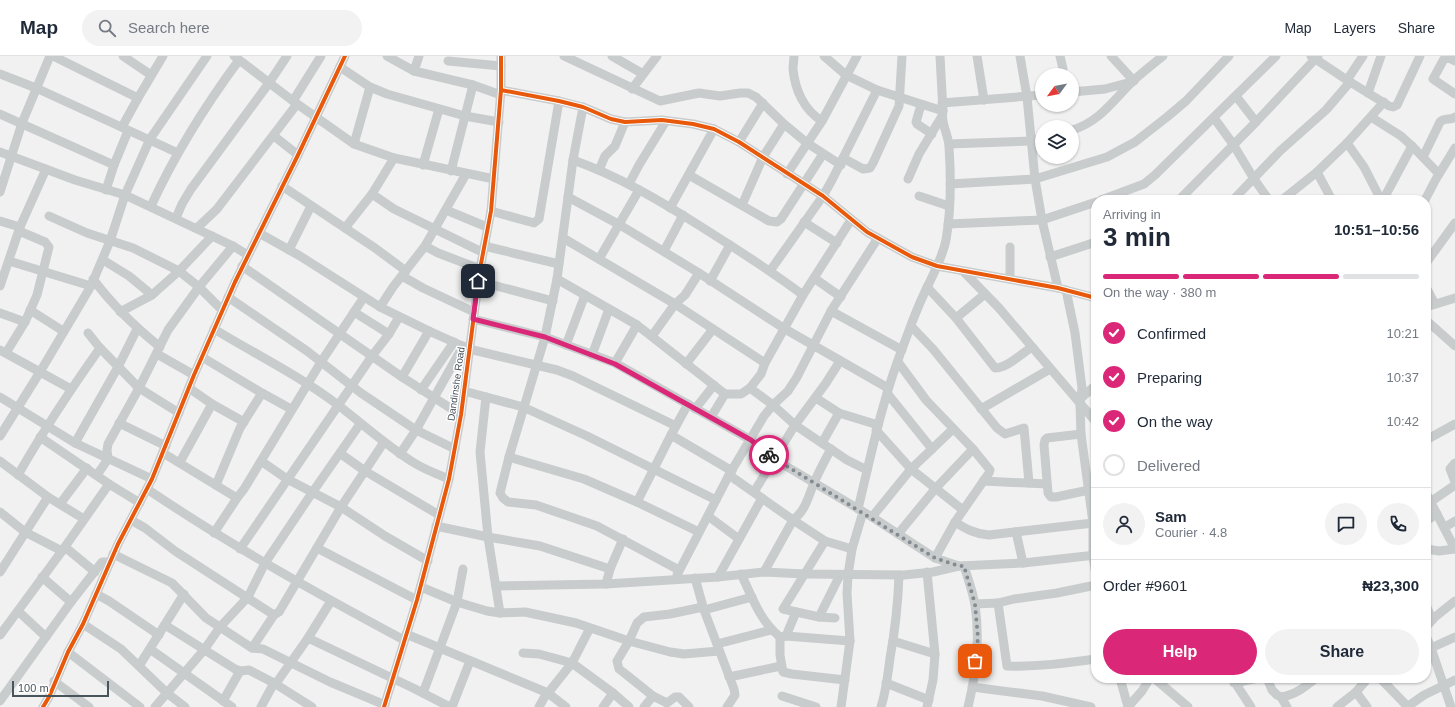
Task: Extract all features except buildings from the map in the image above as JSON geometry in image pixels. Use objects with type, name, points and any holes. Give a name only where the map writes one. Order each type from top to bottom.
[{"type":"street","points":[[0,192],[22,123],[50,56]]},
{"type":"street","points":[[53,56],[138,98]]},
{"type":"street","points":[[122,56],[151,75]]},
{"type":"street","points":[[106,190],[125,129],[138,98],[163,56]]},
{"type":"street","points":[[0,436],[40,372],[92,283],[103,260],[125,195],[150,139],[207,56]]},
{"type":"street","points":[[176,218],[191,189],[269,83],[287,56]]},
{"type":"street","points":[[197,228],[217,209],[274,136],[321,56]]},
{"type":"street","points":[[43,707],[49,697],[54,681],[83,624],[112,558],[152,479],[194,375],[242,266],[298,155],[345,56]]},
{"type":"street","points":[[387,56],[414,71],[501,93],[559,101],[583,107],[611,119],[625,122],[666,121],[693,124],[714,129],[739,142],[803,183],[823,196],[851,220],[878,238],[912,257],[937,266],[964,272],[1062,289],[1091,297]]},
{"type":"street","points":[[414,71],[419,56]]},
{"type":"street","name":"Dandinshe Road","points":[[385,706],[421,587],[455,449],[464,391],[466,347],[474,316],[483,249],[491,211],[501,93],[501,56]]},
{"type":"street","points":[[564,56],[660,101],[699,93],[720,96],[748,93],[756,97],[784,124],[823,154],[863,169],[870,168],[873,163],[899,106],[902,56]]},
{"type":"street","points":[[612,56],[642,74]]},
{"type":"street","points":[[632,89],[656,56]]},
{"type":"street","points":[[801,56],[794,59],[793,72],[799,94],[806,108],[813,116],[822,120]]},
{"type":"street","points":[[824,56],[846,75],[877,90],[921,105],[943,110],[984,100],[1035,96]]},
{"type":"street","points":[[787,174],[822,120],[857,56]]},
{"type":"street","points":[[819,617],[844,575],[852,550],[861,511],[867,470],[887,390],[911,326],[944,248],[948,224],[950,184],[949,144],[943,110],[940,56]]},
{"type":"street","points":[[977,56],[984,100]]},
{"type":"street","points":[[1020,56],[1027,97],[1035,179],[1042,220],[1050,257],[1062,289],[1075,333],[1082,388],[1080,401],[1081,434],[1091,496]]},
{"type":"street","points":[[1060,56],[1063,68]]},
{"type":"street","points":[[1111,56],[1134,80]]},
{"type":"street","points":[[1079,127],[1098,117],[1134,80],[1163,56]]},
{"type":"street","points":[[950,184],[1035,179],[1107,157],[1135,142],[1186,101],[1229,56]]},
{"type":"street","points":[[1116,195],[1144,184],[1155,175],[1276,56]]},
{"type":"street","points":[[1239,195],[1280,151],[1326,110],[1348,81],[1363,56]]},
{"type":"street","points":[[1368,93],[1381,56]]},
{"type":"street","points":[[1183,195],[1256,122],[1315,57],[1348,81],[1393,107],[1397,104],[1420,56]]},
{"type":"street","points":[[151,206],[178,153],[236,58],[354,144],[394,158],[494,179]]},
{"type":"street","points":[[1455,61],[1449,58],[1444,59],[1433,81],[1455,94]]},
{"type":"street","points":[[443,78],[448,59],[501,66]]},
{"type":"street","points":[[340,67],[370,87],[387,94],[466,116],[499,122]]},
{"type":"street","points":[[0,74],[36,88],[178,153]]},
{"type":"street","points":[[1079,91],[1105,89],[1134,80]]},
{"type":"street","points":[[451,171],[473,85]]},
{"type":"street","points":[[354,144],[370,87]]},
{"type":"street","points":[[770,271],[823,196],[877,90]]},
{"type":"street","points":[[1236,96],[1256,122]]},
{"type":"street","points":[[491,211],[534,223],[539,219],[559,101]]},
{"type":"street","points":[[1288,195],[1317,172],[1347,143],[1384,102]]},
{"type":"street","points":[[739,142],[763,103]]},
{"type":"street","points":[[921,105],[916,122],[932,134]]},
{"type":"street","points":[[583,107],[573,160],[553,301],[545,337],[535,365],[500,493],[505,501],[536,504],[597,526],[679,570]]},
{"type":"street","points":[[423,165],[439,109]]},
{"type":"street","points":[[908,179],[943,110]]},
{"type":"street","points":[[0,114],[114,165]]},
{"type":"street","points":[[1370,117],[1401,136],[1439,174]]},
{"type":"street","points":[[1423,157],[1440,122],[1444,119],[1452,120],[1455,117]]},
{"type":"street","points":[[1214,118],[1233,144],[1265,195]]},
{"type":"street","points":[[629,184],[666,121]]},
{"type":"street","points":[[599,170],[605,156],[615,146],[625,122]]},
{"type":"street","points":[[742,205],[763,158],[784,124]]},
{"type":"street","points":[[670,208],[714,129]]},
{"type":"street","points":[[274,136],[298,155]]},
{"type":"street","points":[[949,144],[1035,140]]},
{"type":"street","points":[[1347,143],[1364,167],[1379,195]]},
{"type":"street","points":[[1385,195],[1412,146]]},
{"type":"street","points":[[1428,195],[1455,148]]},
{"type":"street","points":[[0,152],[75,180],[125,195],[197,228],[248,255]]},
{"type":"street","points":[[689,175],[769,221],[777,222],[781,219],[823,154]]},
{"type":"street","points":[[345,228],[372,194],[394,158]]},
{"type":"street","points":[[573,160],[629,184],[683,215],[770,271],[803,295]]},
{"type":"street","points":[[0,286],[19,229],[46,169]]},
{"type":"street","points":[[1317,172],[1329,195]]},
{"type":"street","points":[[380,307],[436,230],[466,174]]},
{"type":"street","points":[[282,186],[345,228],[423,288],[474,316],[545,337],[615,364],[751,440],[774,459],[872,517],[935,558],[961,566]]},
{"type":"street","points":[[599,259],[639,190]]},
{"type":"street","points":[[372,194],[394,209],[436,230],[483,249],[559,264]]},
{"type":"street","points":[[919,196],[949,206]]},
{"type":"street","points":[[568,197],[664,251],[785,329],[887,390],[932,449]]},
{"type":"street","points":[[948,224],[1042,220],[1091,204]]},
{"type":"street","points":[[289,250],[311,206]]},
{"type":"street","points":[[446,210],[487,227]]},
{"type":"street","points":[[664,251],[683,215]]},
{"type":"street","points":[[49,216],[145,254],[179,271],[199,287],[222,310]]},
{"type":"street","points":[[0,220],[45,242],[49,246],[42,271],[41,284],[25,322],[3,351],[71,389]]},
{"type":"street","points":[[557,279],[637,325],[726,394],[741,394],[750,388],[761,374],[765,363],[803,295],[851,220]]},
{"type":"street","points":[[804,222],[837,243]]},
{"type":"street","points":[[1431,256],[1455,223]]},
{"type":"street","points":[[259,233],[300,256],[380,307],[430,332],[466,347],[557,370],[573,376],[676,426]]},
{"type":"street","points":[[120,312],[152,295],[179,271],[212,236]]},
{"type":"street","points":[[562,238],[676,304],[765,363]]},
{"type":"street","points":[[674,580],[716,500],[764,416],[772,405],[793,384],[831,311],[878,238]]},
{"type":"street","points":[[1050,257],[1091,244]]},
{"type":"street","points":[[710,281],[730,245]]},
{"type":"street","points":[[97,475],[108,459],[108,444],[140,388],[168,330],[199,287],[233,246]]},
{"type":"street","points":[[425,246],[443,255],[480,269]]},
{"type":"street","points":[[1010,247],[1010,279]]},
{"type":"street","points":[[103,260],[129,276],[152,295]]},
{"type":"street","points":[[9,261],[42,271],[92,283],[159,350],[194,375]]},
{"type":"street","points":[[242,266],[338,334],[461,415]]},
{"type":"street","points":[[964,272],[1080,401],[1091,415]]},
{"type":"street","points":[[652,336],[676,304],[685,295],[699,273]]},
{"type":"street","points":[[814,278],[841,297]]},
{"type":"street","points":[[478,281],[553,301]]},
{"type":"street","points":[[927,287],[956,318],[994,368],[1000,368],[1032,347]]},
{"type":"street","points":[[956,318],[985,294]]},
{"type":"street","points":[[566,345],[585,295]]},
{"type":"street","points":[[228,297],[416,430],[455,449]]},
{"type":"street","points":[[214,533],[236,498],[244,489],[320,362],[364,297]]},
{"type":"street","points":[[1431,306],[1455,298]]},
{"type":"street","points":[[592,355],[609,309]]},
{"type":"street","points":[[30,310],[63,331]]},
{"type":"street","points":[[831,311],[902,350]]},
{"type":"street","points":[[354,312],[389,334]]},
{"type":"street","points":[[0,313],[25,322]]},
{"type":"street","points":[[240,549],[372,356],[389,334],[399,317]]},
{"type":"street","points":[[1431,324],[1453,340]]},
{"type":"street","points":[[615,364],[637,325]]},
{"type":"street","points":[[911,326],[1003,433],[1024,428],[1029,483]]},
{"type":"street","points":[[686,364],[713,328]]},
{"type":"street","points":[[75,443],[118,367],[137,329]]},
{"type":"street","points":[[214,329],[307,384],[400,454],[416,464],[448,479]]},
{"type":"street","points":[[402,377],[430,332]]},
{"type":"street","points":[[88,333],[100,348],[140,388],[179,413]]},
{"type":"street","points":[[421,390],[454,342]]},
{"type":"street","points":[[400,454],[466,347]]},
{"type":"street","points":[[18,475],[40,437],[100,348]]},
{"type":"street","points":[[202,357],[291,409]]},
{"type":"street","points":[[754,492],[795,425],[816,398],[840,361]]},
{"type":"street","points":[[898,362],[926,400],[973,449],[990,470],[955,522],[935,558]]},
{"type":"street","points":[[981,409],[1050,369]]},
{"type":"street","points":[[637,502],[676,426],[692,406],[714,386]]},
{"type":"street","points":[[189,388],[212,404],[244,422]]},
{"type":"street","points":[[750,388],[795,425],[831,449],[867,470]]},
{"type":"street","points":[[1080,401],[1091,390]]},
{"type":"street","points":[[464,391],[523,407],[716,500]]},
{"type":"street","points":[[216,485],[244,422],[262,393]]},
{"type":"street","points":[[711,417],[726,394]]},
{"type":"street","points":[[0,397],[48,425],[75,443],[152,479]]},
{"type":"street","points":[[486,397],[480,452],[488,537],[500,613]]},
{"type":"street","points":[[816,398],[839,413],[877,428],[912,468],[963,510]]},
{"type":"street","points":[[180,462],[212,404]]},
{"type":"street","points":[[822,443],[839,413]]},
{"type":"street","points":[[119,423],[165,450],[180,462],[236,498]]},
{"type":"street","points":[[155,707],[204,650],[220,627],[248,597],[265,563],[312,492],[360,424]]},
{"type":"street","points":[[1431,437],[1455,424]]},
{"type":"street","points":[[872,517],[912,468],[953,429]]},
{"type":"street","points":[[1081,434],[1047,438],[1045,440],[1044,445],[1048,493],[1053,498],[1089,490]]},
{"type":"street","points":[[671,435],[731,473],[762,498],[825,541],[852,550]]},
{"type":"street","points":[[40,437],[109,484],[140,503]]},
{"type":"street","points":[[252,648],[274,615],[279,612],[341,507],[384,442]]},
{"type":"street","points":[[764,572],[793,520],[803,509],[831,449]]},
{"type":"street","points":[[898,534],[935,488],[973,449]]},
{"type":"street","points":[[340,454],[364,471],[439,515]]},
{"type":"street","points":[[509,457],[584,479],[637,502],[699,532]]},
{"type":"street","points":[[0,461],[48,496],[84,519]]},
{"type":"street","points":[[261,461],[287,479],[341,507],[385,536],[428,561]]},
{"type":"street","points":[[1455,463],[1450,469],[1455,482]]},
{"type":"street","points":[[60,504],[86,468]]},
{"type":"street","points":[[983,481],[1047,484]]},
{"type":"street","points":[[0,635],[109,484]]},
{"type":"street","points":[[1431,498],[1455,485]]},
{"type":"street","points":[[147,489],[240,549],[331,601],[405,637],[439,648],[548,694],[566,707]]},
{"type":"street","points":[[2,566],[48,496]]},
{"type":"street","points":[[718,577],[762,498]]},
{"type":"street","points":[[1431,504],[1445,527],[1455,549],[1439,551],[1431,550]]},
{"type":"street","points":[[0,512],[25,532],[63,549],[95,572]]},
{"type":"street","points":[[1431,518],[1438,514]]},
{"type":"street","points":[[708,516],[739,539]]},
{"type":"street","points":[[131,520],[140,524],[175,551],[274,615]]},
{"type":"street","points":[[955,522],[978,534],[989,535],[1091,526]]},
{"type":"street","points":[[1445,527],[1455,522]]},
{"type":"street","points":[[436,526],[540,546],[610,569]]},
{"type":"street","points":[[1016,532],[1023,563]]},
{"type":"street","points":[[606,584],[610,569],[623,539]]},
{"type":"street","points":[[825,541],[783,608],[785,610],[819,617],[835,618]]},
{"type":"street","points":[[317,548],[417,600]]},
{"type":"street","points":[[496,586],[606,584],[718,577],[764,572],[844,575],[899,575],[961,566],[1023,563],[1091,556]]},
{"type":"street","points":[[0,702],[71,602],[102,562],[112,558],[172,583],[184,594],[197,610],[252,648],[263,649],[330,682],[385,706]]},
{"type":"street","points":[[961,566],[975,604],[978,638],[970,706]]},
{"type":"street","points":[[423,693],[457,602],[463,569]]},
{"type":"street","points":[[886,684],[928,704],[933,680],[935,637],[928,572]]},
{"type":"street","points":[[741,574],[763,619],[771,630],[783,636],[850,641]]},
{"type":"street","points":[[841,707],[850,641],[844,575]]},
{"type":"street","points":[[882,707],[893,641],[899,594],[899,575]]},
{"type":"street","points":[[42,577],[71,602]]},
{"type":"street","points":[[695,578],[718,648],[734,688],[735,695],[727,707]]},
{"type":"street","points":[[975,604],[998,603],[1014,599],[1057,594],[1091,586]]},
{"type":"street","points":[[421,587],[457,602],[487,611],[500,613],[525,612],[576,623],[629,641],[684,654],[718,648],[771,630]]},
{"type":"street","points":[[96,594],[109,601],[159,635]]},
{"type":"street","points":[[139,666],[184,594]]},
{"type":"street","points":[[689,707],[677,697],[667,703],[653,696],[623,672],[618,665],[619,657],[629,641],[637,623],[644,617],[704,608],[752,597]]},
{"type":"street","points":[[262,707],[274,683],[277,682],[308,638],[331,601]]},
{"type":"street","points":[[1431,621],[1455,601]]},
{"type":"street","points":[[998,603],[1007,666],[1059,664],[1091,660]]},
{"type":"street","points":[[18,612],[46,637]]},
{"type":"street","points":[[796,612],[783,636],[781,666],[783,672],[845,680]]},
{"type":"street","points":[[83,624],[121,650],[167,693],[185,707]]},
{"type":"street","points":[[165,625],[240,672],[249,670],[274,683],[312,707]]},
{"type":"street","points":[[540,707],[572,663],[590,628]]},
{"type":"street","points":[[1451,707],[1431,648],[1455,637]]},
{"type":"street","points":[[308,638],[451,707],[470,661]]},
{"type":"street","points":[[893,641],[935,654]]},
{"type":"street","points":[[150,649],[185,672],[232,707]]},
{"type":"street","points":[[68,652],[140,707]]},
{"type":"street","points":[[523,653],[539,654],[572,663],[613,693],[629,707]]},
{"type":"street","points":[[730,677],[781,666]]},
{"type":"street","points":[[223,701],[240,672]]},
{"type":"street","points":[[1385,683],[1407,707],[1415,700],[1455,680]]},
{"type":"street","points":[[54,681],[87,706]]},
{"type":"street","points":[[1121,683],[1128,707]]},
{"type":"street","points":[[1128,707],[1147,683]]},
{"type":"street","points":[[1159,683],[1183,706]]},
{"type":"street","points":[[1235,683],[1251,707]]},
{"type":"street","points":[[1269,683],[1272,690],[1281,697],[1287,707]]},
{"type":"street","points":[[1281,697],[1299,691],[1309,683]]},
{"type":"street","points":[[1337,707],[1356,692],[1364,683]]},
{"type":"street","points":[[972,687],[1042,696],[1074,705],[1091,707]]},
{"type":"street","points":[[1356,692],[1367,707]]},
{"type":"street","points":[[603,707],[613,693]]},
{"type":"street","points":[[644,707],[653,696]]},
{"type":"street","points":[[782,696],[816,707]]},
{"type":"cycle path","points":[[43,707],[49,697],[68,652],[83,624],[118,544],[152,479],[194,375],[235,282],[345,56]]},
{"type":"cycle path","points":[[384,707],[417,600],[449,479],[461,415],[480,269],[491,211],[501,90],[501,56]]},
{"type":"cycle path","points":[[501,90],[583,107],[611,119],[625,122],[662,120],[693,124],[714,129],[739,142],[823,196],[867,232],[912,257],[937,266],[1058,288],[1091,297]]},
{"type":"way so far","points":[[769,455],[872,517],[935,558],[959,566],[964,566],[975,604],[978,638],[975,661]]},
{"type":"route","points":[[478,281],[473,319],[545,337],[615,364],[751,440],[769,455]]}]
